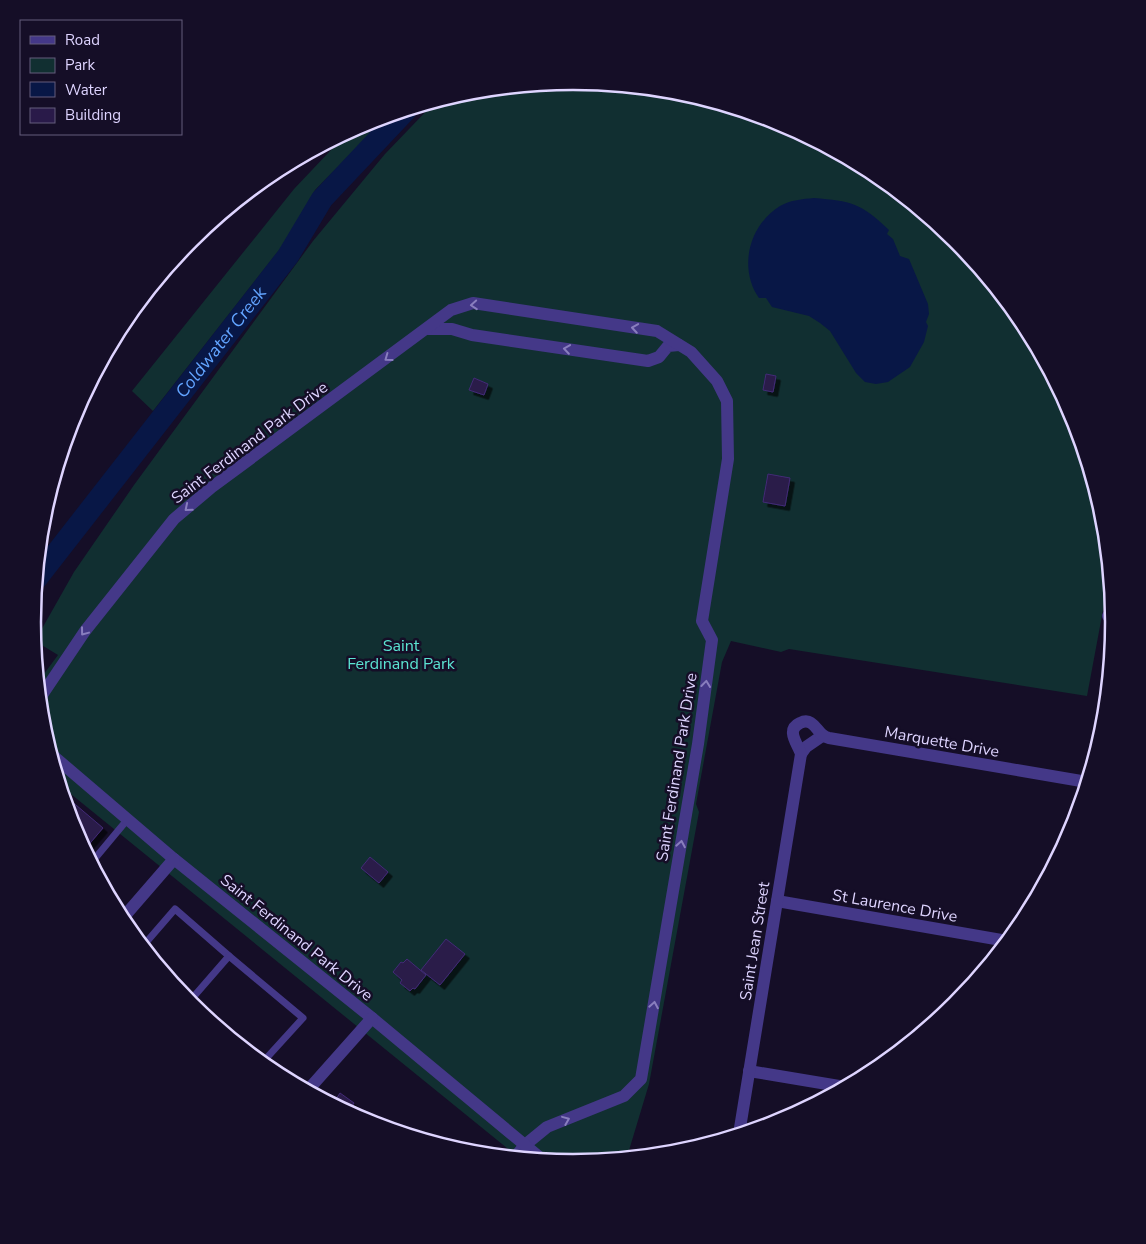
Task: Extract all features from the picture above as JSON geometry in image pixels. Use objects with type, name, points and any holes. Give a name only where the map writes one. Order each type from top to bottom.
[{"type":"street","name":"Saint Ferdinand Park Drive","points":[[46,689],[85,631],[174,519],[212,487],[428,330],[451,310],[473,302],[657,332],[691,352],[717,381],[727,401],[728,459],[702,621],[712,640],[698,744],[641,1079],[624,1096],[547,1127],[525,1145]]},
{"type":"street","points":[[428,330],[452,329],[472,335],[648,361],[659,357],[668,346],[679,345]]},
{"type":"street","name":"Marquette Drive","points":[[798,723],[806,721],[813,724],[822,736],[1081,781]]},
{"type":"street","name":"Saint Jean Street","points":[[740,1127],[801,754],[792,737],[793,729],[798,723]]},
{"type":"street","points":[[801,754],[806,747],[822,736]]},
{"type":"street","name":"Saint Ferdinand Park Drive","points":[[59,760],[174,859],[372,1018],[534,1153]]},
{"type":"street","points":[[128,912],[174,859]]},
{"type":"street","name":"St Laurence Drive","points":[[777,902],[999,940]]},
{"type":"street","points":[[312,1086],[372,1018]]},
{"type":"street","points":[[749,1071],[836,1085]]},
{"type":"street","points":[[520,1151],[525,1145]]},
{"type":"lane","points":[[96,857],[127,820]]},
{"type":"lane","points":[[148,941],[175,910],[303,1018],[268,1057]]},
{"type":"lane","points":[[195,996],[229,956]]},
{"type":"green space","name":"Saint Ferdinand Park","points":[[573,90],[608,91],[677,100],[744,118],[808,145],[839,161],[897,200],[924,222],[973,271],[995,298],[1034,356],[1064,419],[1077,451],[1087,484],[1095,518],[1104,602],[1087,696],[789,649],[781,652],[731,641],[722,662],[696,804],[699,812],[649,1084],[629,1151],[573,1154],[509,1150],[69,792],[59,760],[51,726],[44,674],[58,655],[42,645],[41,630],[74,572],[134,485],[313,241],[385,154],[427,110],[469,100],[504,95],[538,91]]},
{"type":"green space","points":[[375,129],[315,190],[283,245],[153,411],[132,391],[294,189],[333,147]]},
{"type":"water","points":[[814,198],[837,200],[855,205],[871,214],[889,230],[887,234],[893,239],[900,256],[909,259],[928,304],[929,314],[926,322],[928,326],[924,342],[910,367],[888,382],[876,384],[865,382],[856,373],[830,331],[809,316],[772,307],[766,298],[759,298],[753,286],[749,274],[748,261],[754,236],[761,224],[769,214],[780,206],[792,201]]},
{"type":"building","points":[[766,374],[776,376],[773,392],[763,390]]},
{"type":"building","points":[[474,378],[488,384],[484,395],[469,390]]},
{"type":"building","points":[[768,474],[790,478],[785,506],[763,502]]},
{"type":"building","points":[[73,802],[103,828],[90,843]]},
{"type":"building","points":[[370,857],[388,872],[379,883],[361,868]]},
{"type":"building","points":[[446,939],[465,954],[440,985],[421,970]]},
{"type":"building","points":[[407,959],[426,975],[415,989],[413,988],[410,991],[400,983],[402,980],[393,972],[401,962],[403,963]]},
{"type":"building","points":[[340,1093],[354,1103],[352,1105],[337,1098]]},
{"type":"waterway","name":"Coldwater Creek","points":[[44,569],[288,256],[322,199],[396,120]]}]
